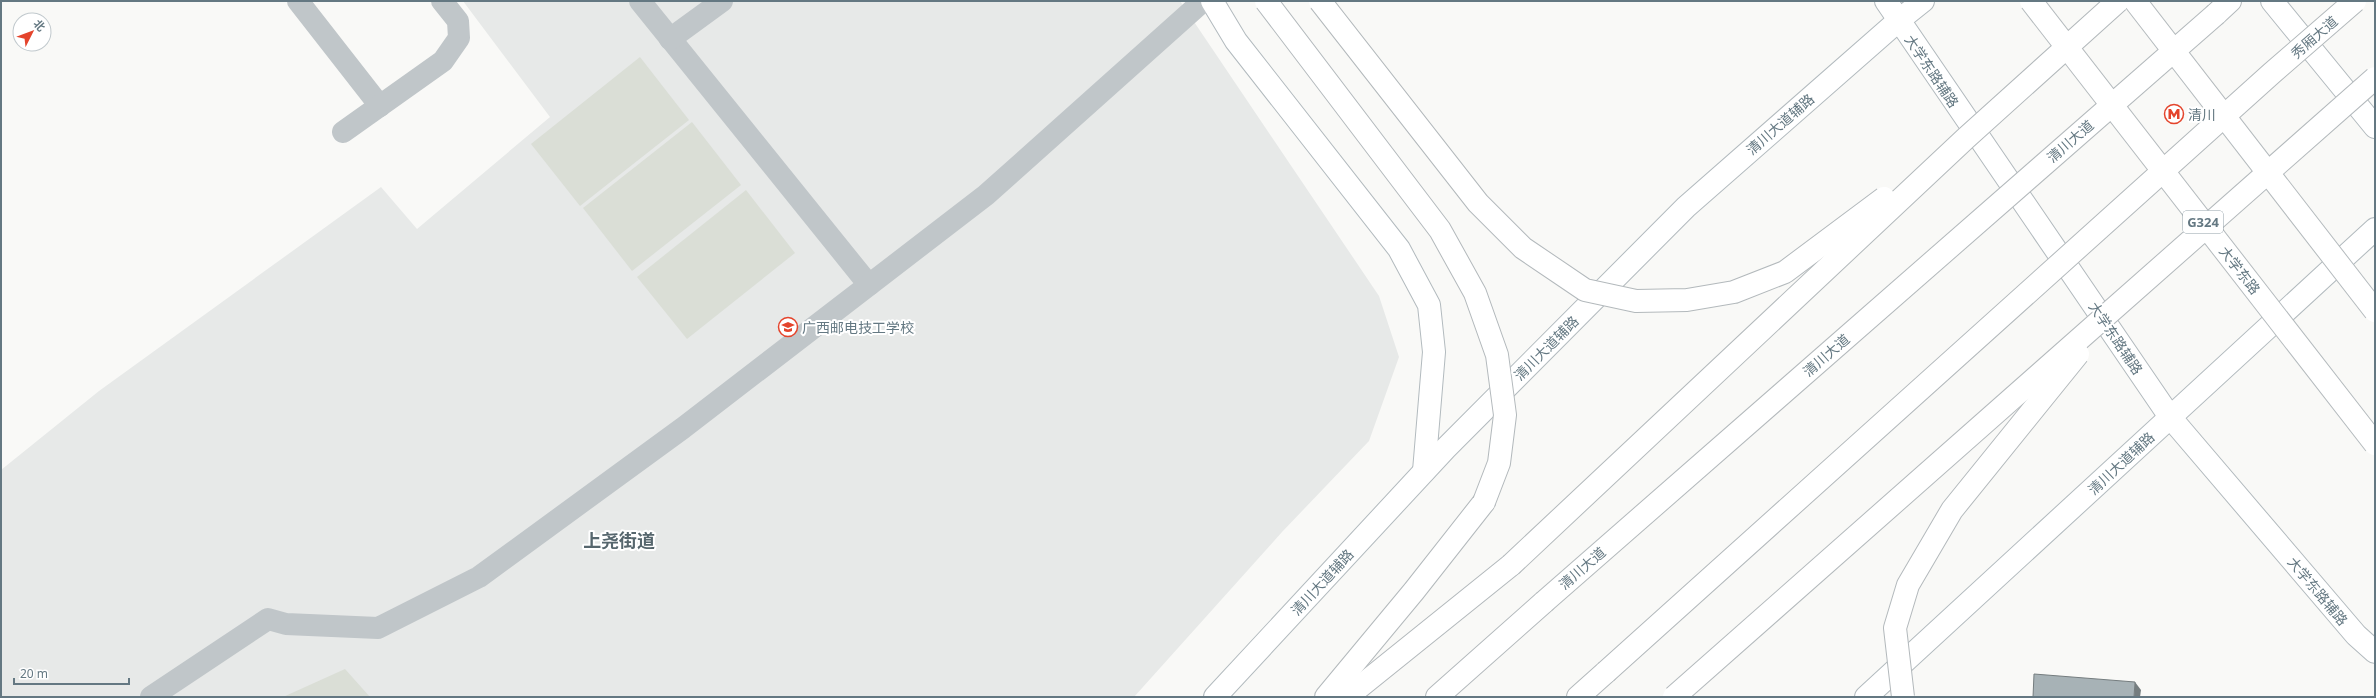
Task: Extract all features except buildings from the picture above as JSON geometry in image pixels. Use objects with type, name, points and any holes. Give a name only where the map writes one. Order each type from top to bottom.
[{"type":"main road","points":[[1212,1],[1236,40],[1399,249],[1429,305],[1434,352],[1424,471]]},
{"type":"main road","points":[[1266,1],[1440,230],[1475,293],[1497,355],[1505,415],[1499,463],[1484,502],[1414,591],[1326,697]]},
{"type":"main road","points":[[1320,1],[1478,203],[1523,248],[1585,290],[1636,301],[1687,300],[1734,292],[1785,272],[1966,138]]},
{"type":"main road","name":"大学东路辅路","points":[[1886,1],[1898,21],[2170,417],[2356,635],[2375,652]]},
{"type":"main road","name":"清川大道辅路","points":[[1216,697],[1424,471],[1686,207],[1898,21],[1923,1]]},
{"type":"main road","name":"大学东路","points":[[2031,1],[2375,444]]},
{"type":"main road","points":[[1347,697],[1511,565],[1966,138],[2118,1]]},
{"type":"main road","points":[[2135,1],[2375,310]]},
{"type":"main road","points":[[2272,1],[2375,127]]},
{"type":"main road","name":"秀厢大道","points":[[1578,697],[2272,73],[2355,1]]},
{"type":"main road","name":"清川大道","points":[[1437,697],[2223,7]]},
{"type":"main road","points":[[1674,697],[2375,78]]},
{"type":"main road","name":"清川大道辅路","points":[[1866,697],[1997,579],[2170,417],[2375,229]]},
{"type":"main road","points":[[1903,697],[1895,628],[1908,585],[1952,510],[2115,308]]},
{"type":"main road","points":[[2316,368],[2375,452]]},
{"type":"lane","points":[[298,1],[380,106]]},
{"type":"lane","points":[[344,132],[443,61],[459,38],[458,21],[442,1]]},
{"type":"lane","points":[[640,1],[869,285]]},
{"type":"lane","points":[[670,39],[722,1]]},
{"type":"lane","points":[[151,697],[268,619],[286,624],[378,628],[479,577],[683,428],[986,195],[1203,1]]},
{"type":"shaded area","name":"广西邮电技工学校","points":[[463,1],[1180,1],[1379,296],[1399,357],[1369,441],[1282,532],[1134,697],[1,697],[1,470],[99,391],[381,187],[417,229],[550,117]]},
{"type":"shaded area","points":[[640,57],[689,120],[580,206],[531,144]]},
{"type":"shaded area","points":[[692,122],[741,185],[632,271],[583,208]]},
{"type":"shaded area","points":[[746,190],[795,253],[687,339],[637,277]]},
{"type":"shaded area","points":[[345,669],[370,697],[283,697]]},
{"type":"place","name":"清川","points":[[2174,114]]},
{"type":"place","name":"广西邮电技工学校","points":[[788,327]]},
{"type":"district","name":"上尧街道","points":[[619,540]]}]
